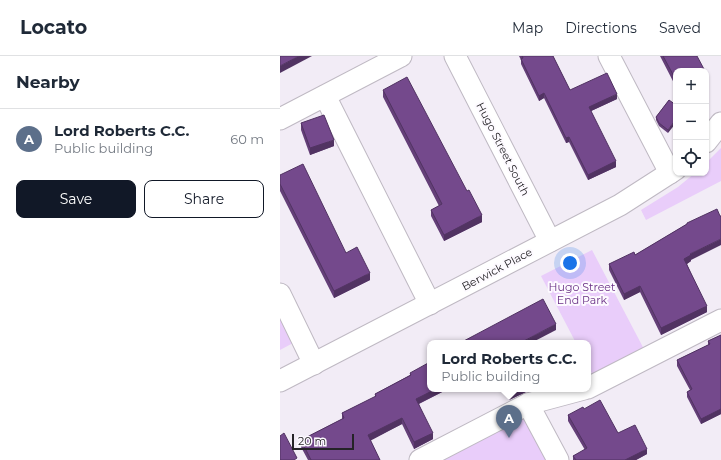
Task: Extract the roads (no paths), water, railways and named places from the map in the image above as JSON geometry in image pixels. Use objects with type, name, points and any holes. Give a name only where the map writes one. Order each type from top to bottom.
[{"type":"street","points":[[280,119],[401,56]]},
{"type":"street","name":"Hugo Street South","points":[[455,56],[550,241]]},
{"type":"street","points":[[609,56],[673,171]]},
{"type":"street","points":[[325,96],[430,304]]},
{"type":"street","points":[[708,140],[721,123]]},
{"type":"street","name":"Berwick Place","points":[[280,381],[620,205],[673,171]]},
{"type":"street","points":[[280,294],[314,364]]},
{"type":"street","points":[[591,386],[721,320]]},
{"type":"street","points":[[420,460],[528,404],[573,392]]},
{"type":"street","points":[[528,404],[558,460]]},
{"type":"place","name":"Lord Roberts C.C.","points":[[509,438]]},
{"type":"park label","name":"Hugo Street End Park","points":[[582,293]]}]
